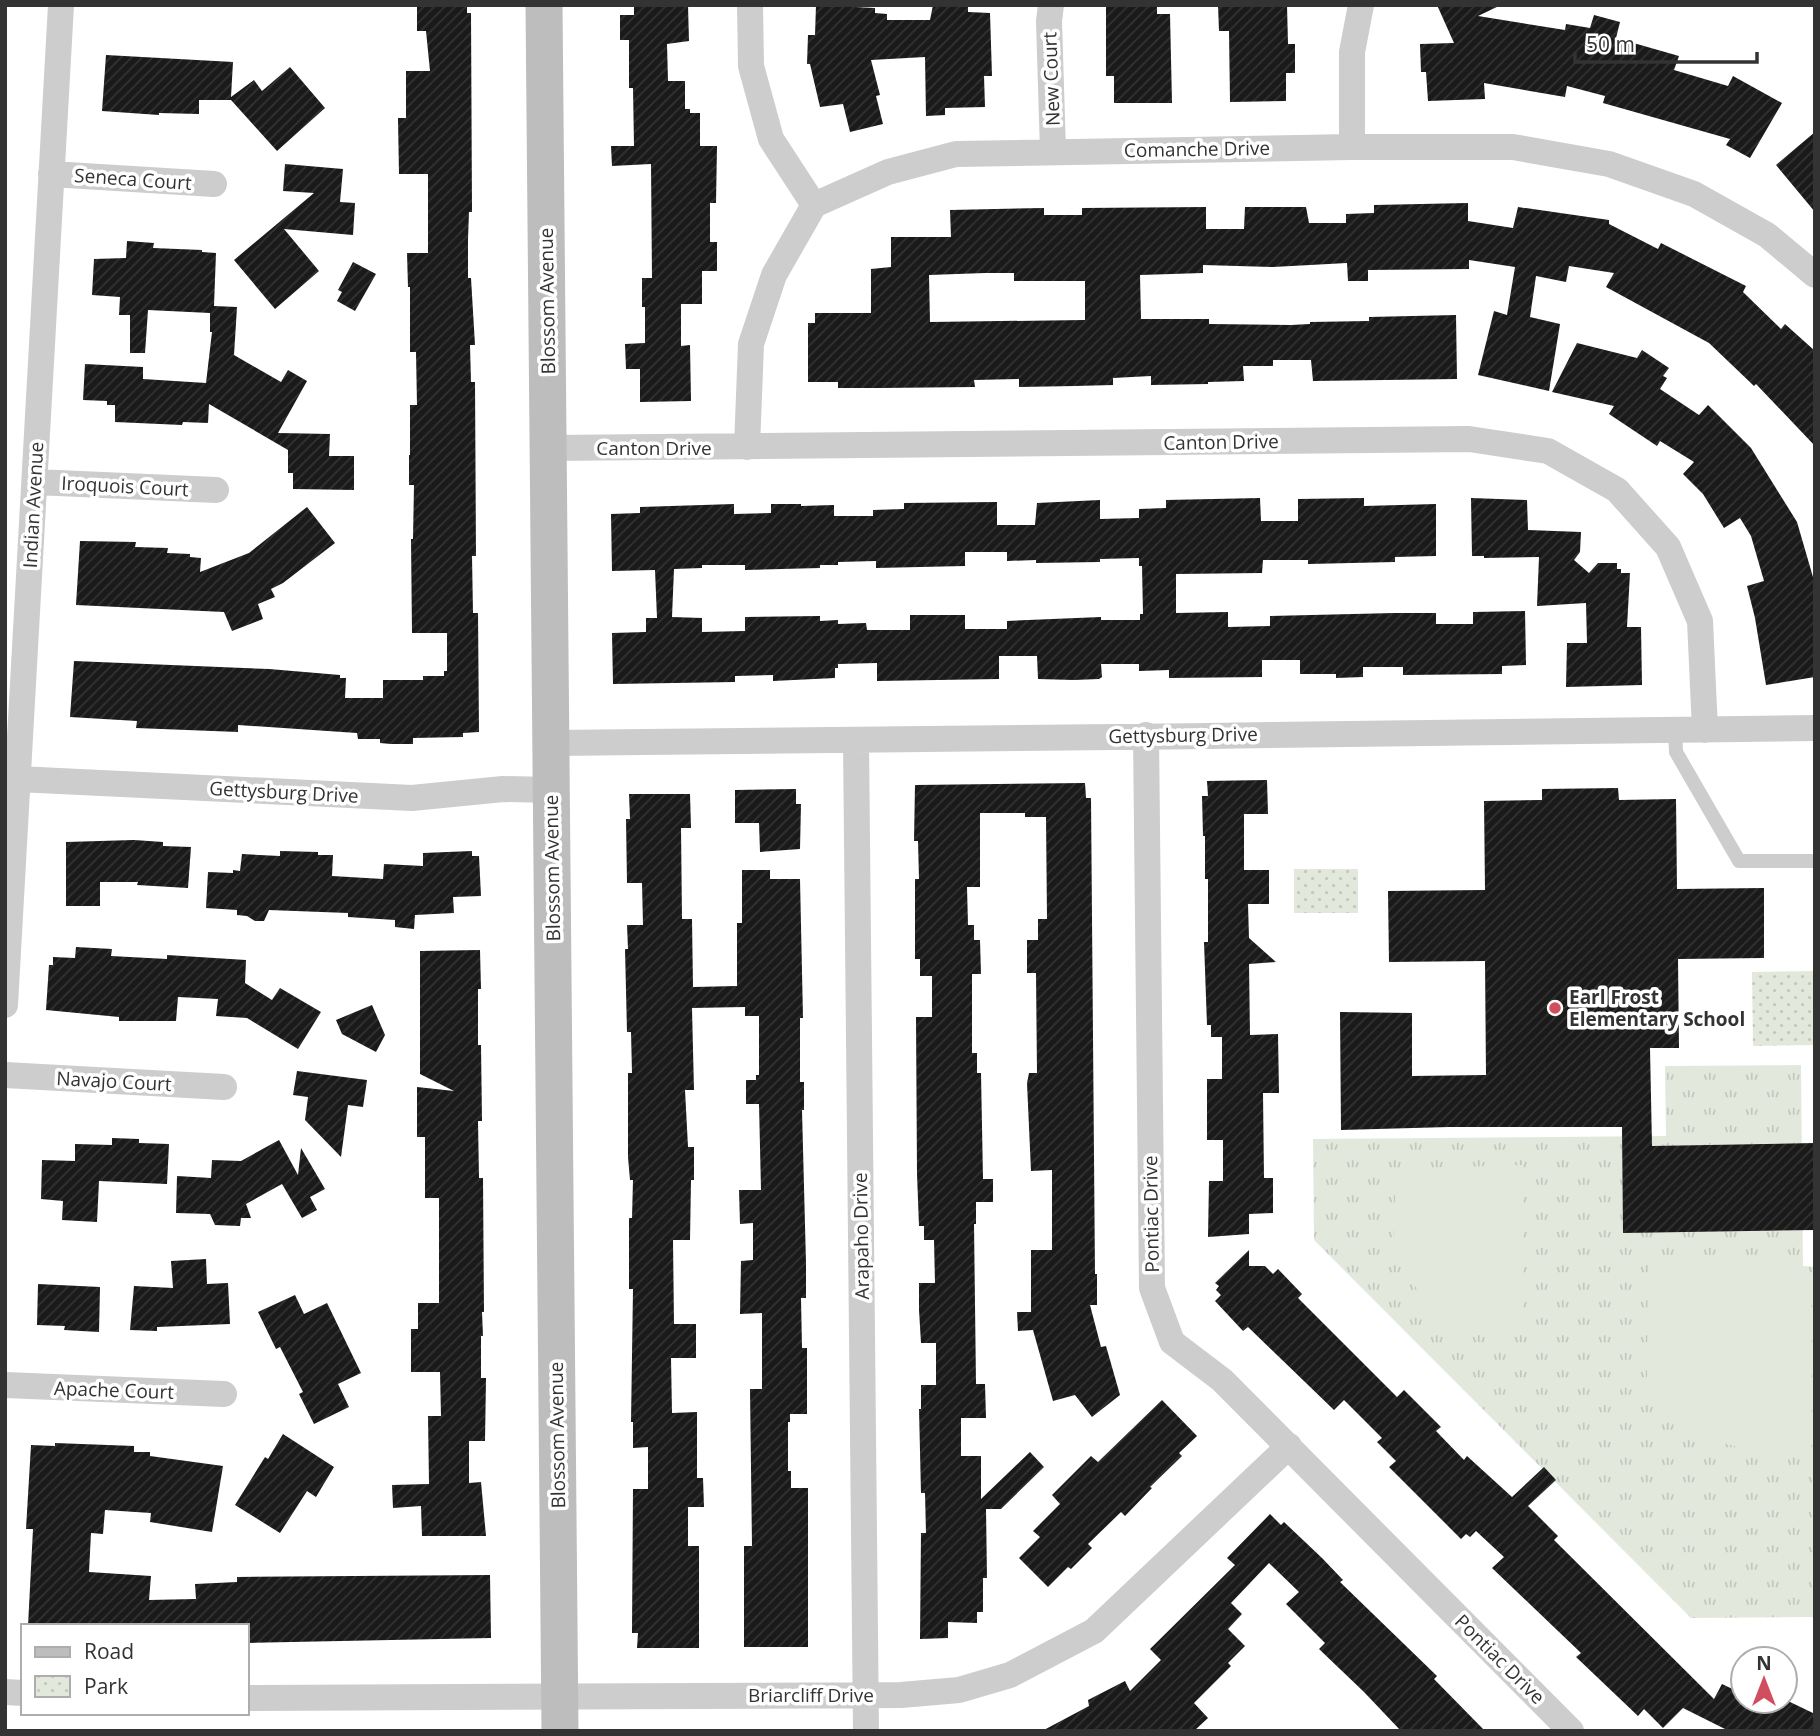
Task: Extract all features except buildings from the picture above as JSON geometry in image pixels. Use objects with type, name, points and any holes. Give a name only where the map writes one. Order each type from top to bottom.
[{"type":"street","name":"Indian Avenue","points":[[5,1005],[61,5]]},
{"type":"street","name":"Blossom Avenue","points":[[544,5],[560,1714]]},
{"type":"street","points":[[747,447],[751,344],[774,275],[814,205],[771,139],[751,66],[750,5]]},
{"type":"street","name":"New Court","points":[[1051,5],[1049,21],[1053,152]]},
{"type":"street","points":[[1352,147],[1352,52],[1361,5]]},
{"type":"street","name":"Comanche Drive","points":[[814,205],[888,172],[956,154],[1513,147],[1609,164],[1693,194],[1767,235],[1815,275]]},
{"type":"street","name":"Seneca Court","points":[[51,174],[215,184]]},
{"type":"street","name":"Canton Drive","points":[[548,448],[1469,439],[1548,451],[1616,490],[1668,547],[1700,621],[1705,730]]},
{"type":"street","name":"Iroquois Court","points":[[35,482],[216,490]]},
{"type":"street","name":"Gettysburg Drive","points":[[551,743],[1815,728]]},
{"type":"street","name":"Pontiac Drive","points":[[1146,735],[1152,1288],[1172,1342],[1222,1380],[1571,1731]]},
{"type":"street","name":"Arapaho Drive","points":[[856,741],[866,1731]]},
{"type":"street","name":"Gettysburg Drive","points":[[18,779],[412,798],[503,789],[550,790]]},
{"type":"street","name":"Navajo Court","points":[[5,1075],[223,1087]]},
{"type":"street","name":"Apache Court","points":[[5,1385],[223,1394]]},
{"type":"street","name":"Briarcliff Drive","points":[[248,1698],[560,1714],[959,1690],[1010,1675],[1094,1630],[1289,1446]]},
{"type":"lane","points":[[1675,730],[1676,752],[1739,861],[1815,861]]},
{"type":"green space","points":[[1294,869],[1358,869],[1358,913],[1294,913]]},
{"type":"green space","points":[[1815,971],[1815,1045],[1753,1046],[1752,972]]},
{"type":"green space","points":[[1801,1065],[1803,1266],[1815,1267],[1815,1617],[1691,1618],[1314,1240],[1313,1139],[1666,1136],[1665,1066]]},
{"type":"green space","points":[[1522,1165],[1523,1331],[1477,1332],[1430,1319],[1394,1239],[1396,1169]]},
{"type":"green space","points":[[1648,1260],[1784,1262],[1811,1290],[1811,1452],[1769,1455],[1696,1436],[1647,1385]]},
{"type":"place","name":"Earl Frost Elementary School","points":[[1555,1008]]}]
